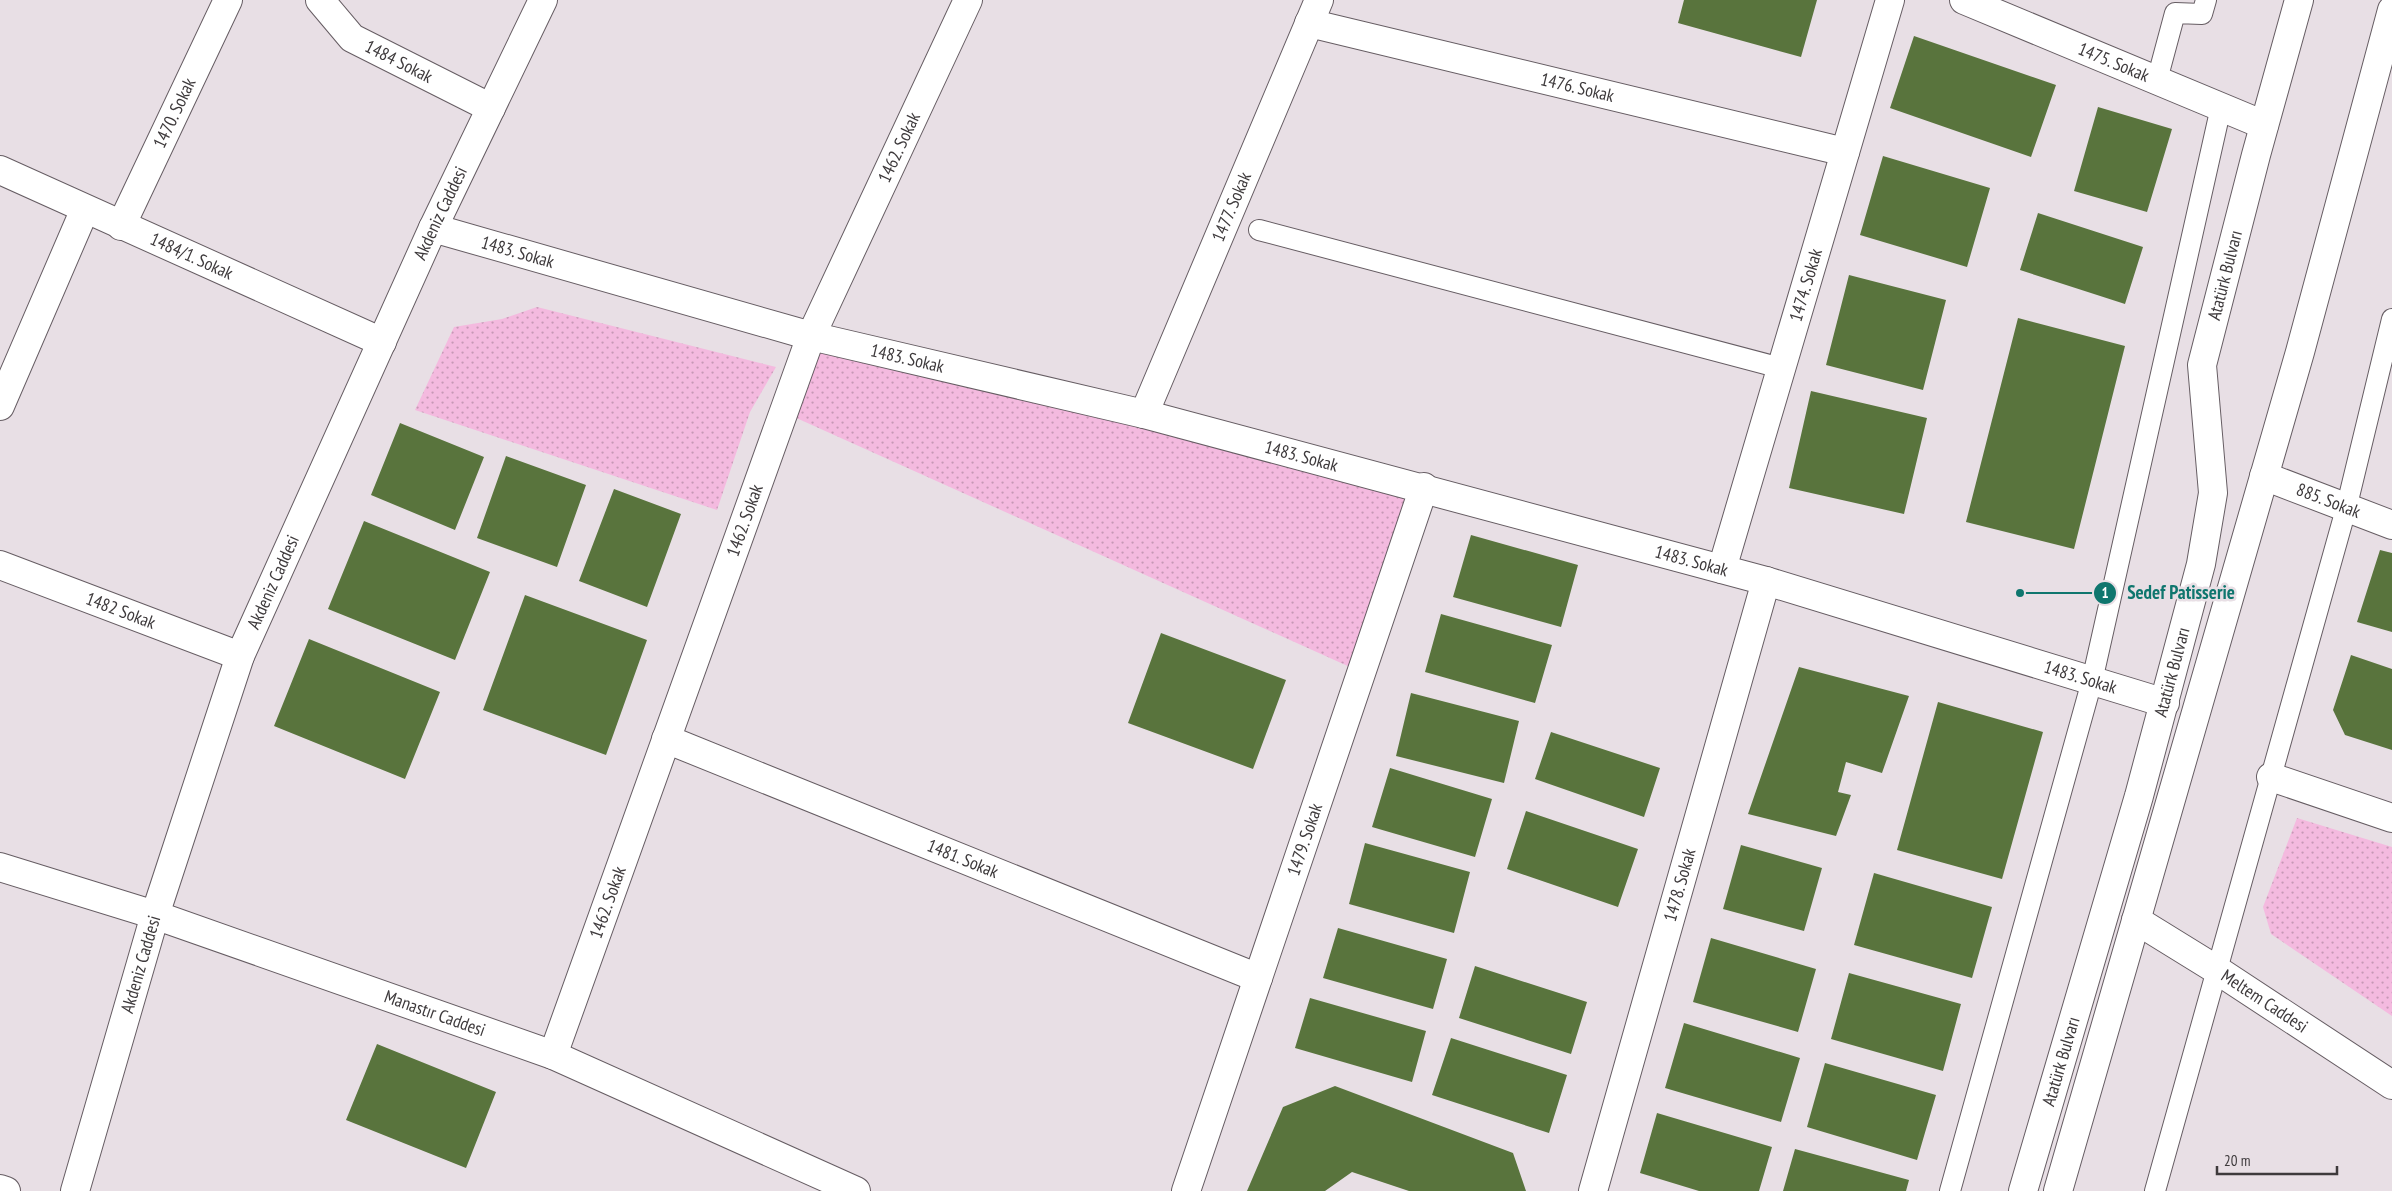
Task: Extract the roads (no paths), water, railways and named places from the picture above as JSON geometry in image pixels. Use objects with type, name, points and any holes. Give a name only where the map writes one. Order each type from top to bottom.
[{"type":"street","name":"1470. Sokak","points":[[121,226],[228,0]]},
{"type":"street","name":"1484 Sokak","points":[[320,0],[352,38],[491,108]]},
{"type":"street","name":"Akdeniz Caddesi","points":[[75,1191],[155,915],[240,656],[433,228],[543,0]]},
{"type":"street","name":"1462. Sokak","points":[[553,1055],[811,336],[968,0]]},
{"type":"street","name":"1474. Sokak","points":[[1722,569],[1890,0]]},
{"type":"street","name":"1475. Sokak","points":[[1964,0],[2264,125]]},
{"type":"street","name":"Atatürk Bulvarı","points":[[2023,1191],[2164,703],[2201,564],[2213,493],[2202,365],[2264,125],[2299,0]]},
{"type":"street","name":"Atatürk Bulvarı","points":[[2058,1191],[2264,476],[2392,10]]},
{"type":"street","name":"1476. Sokak","points":[[1314,12],[1845,152]]},
{"type":"street","name":"1477. Sokak","points":[[1144,414],[1314,12]]},
{"type":"street","name":"1484/1. Sokak","points":[[0,170],[382,342]]},
{"type":"street","points":[[0,406],[86,209]]},
{"type":"street","name":"1483. Sokak","points":[[433,228],[811,336],[1144,414],[1766,580],[2164,703]]},
{"type":"street","name":"885. Sokak","points":[[2264,476],[2346,509],[2392,524]]},
{"type":"street","name":"1479. Sokak","points":[[1186,1191],[1424,488]]},
{"type":"street","name":"1482 Sokak","points":[[0,565],[240,656]]},
{"type":"street","name":"1478. Sokak","points":[[1593,1191],[1766,580]]},
{"type":"street","name":"1481. Sokak","points":[[666,739],[1258,978]]},
{"type":"street","points":[[2271,777],[2392,818]]},
{"type":"street","name":"Manastır Caddesi","points":[[0,867],[155,915],[553,1055],[826,1185],[856,1191]]},
{"type":"street","name":"Meltem Caddesi","points":[[2136,920],[2217,970],[2392,1085]]},
{"type":"street","points":[[0,1189],[6,1191]]},
{"type":"lane","points":[[2157,80],[2175,13],[2202,14],[2206,0]]},
{"type":"lane","points":[[1950,1191],[2092,681],[2220,107]]},
{"type":"lane","points":[[1259,230],[1781,368]]},
{"type":"lane","points":[[2156,1191],[2346,509],[2392,319]]},
{"type":"place","name":"Sedef Patisserie","points":[[2020,593]]}]
